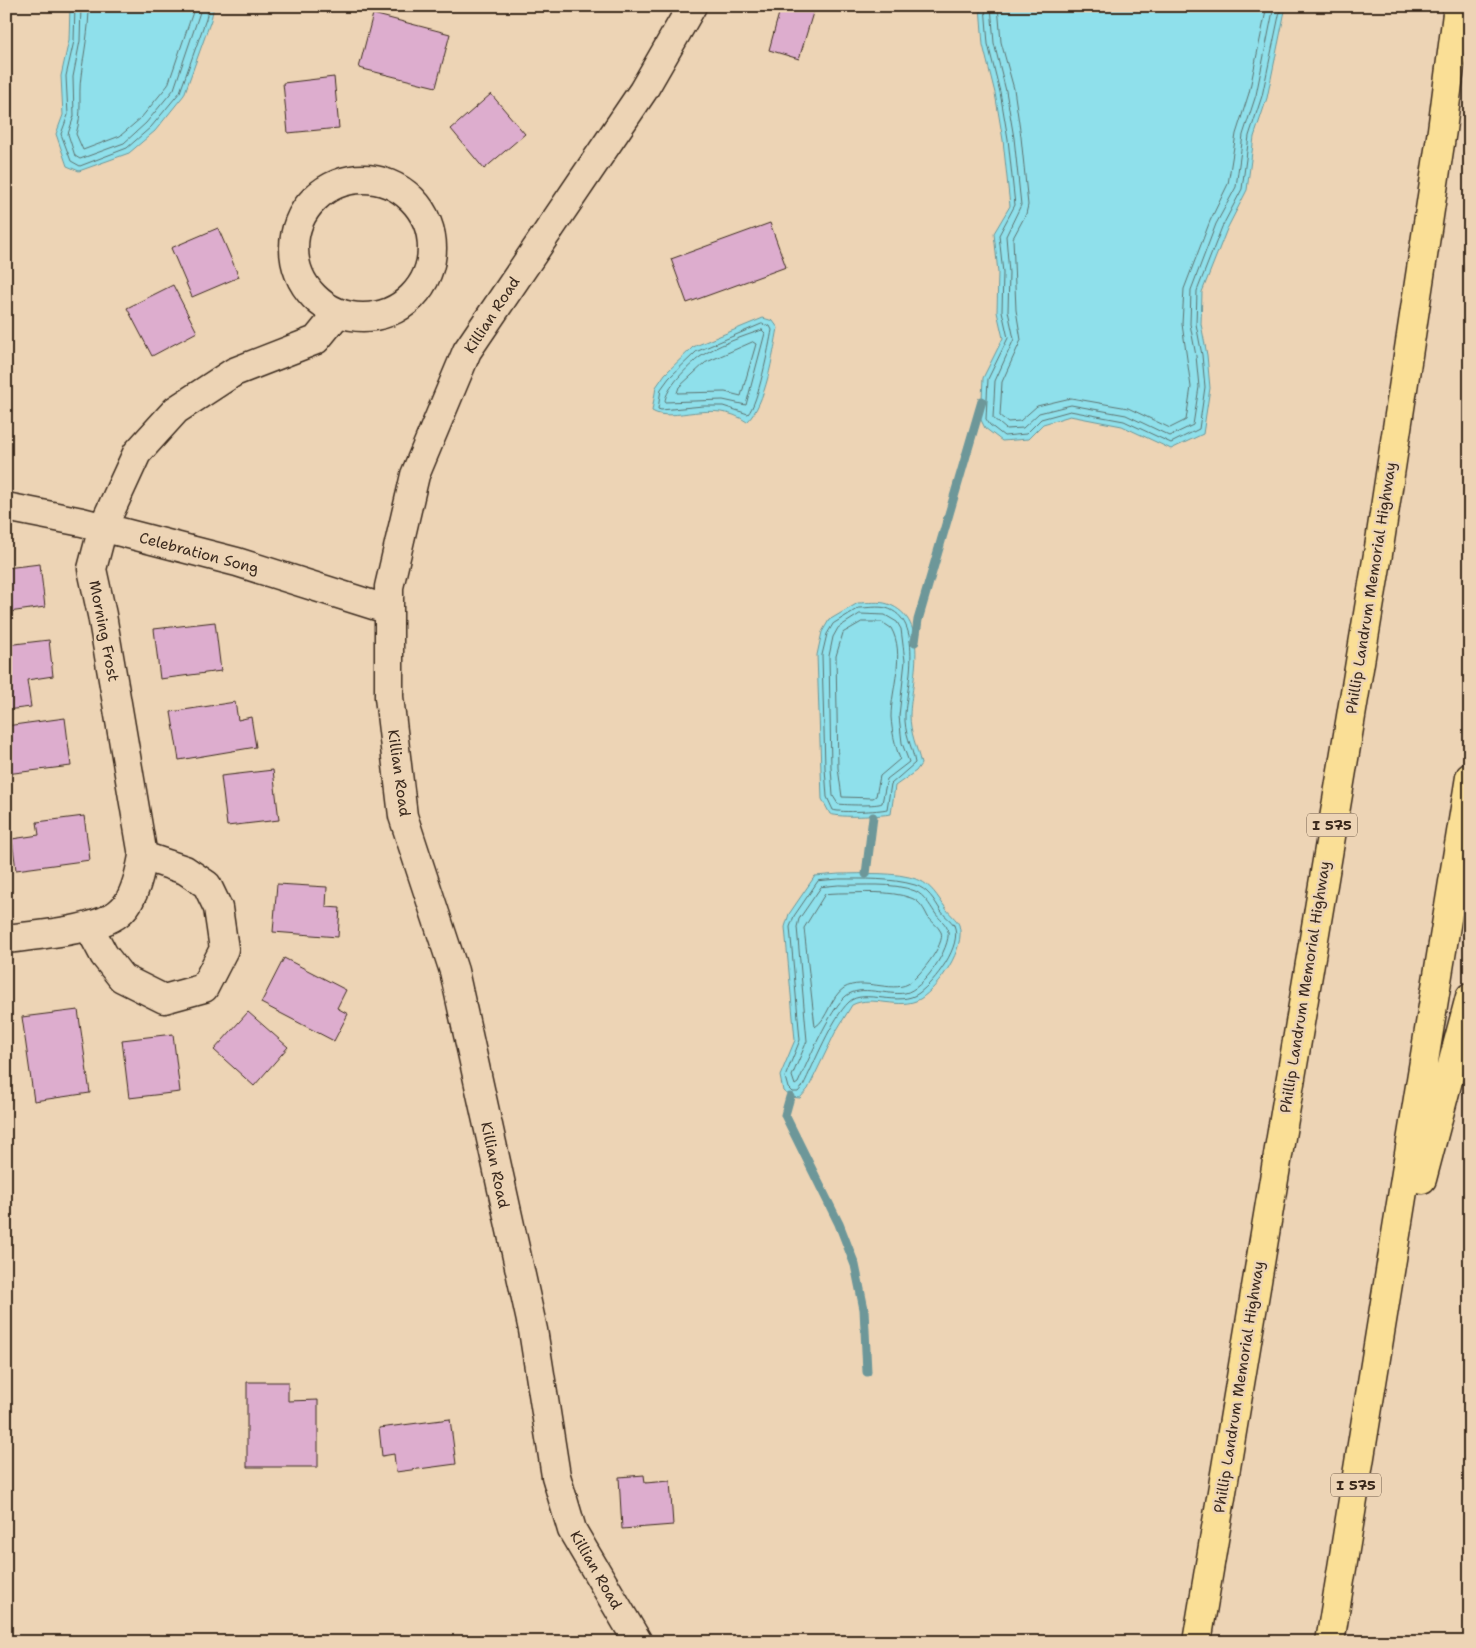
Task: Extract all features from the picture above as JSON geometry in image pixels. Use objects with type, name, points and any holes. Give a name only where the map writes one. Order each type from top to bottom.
[{"type":"highway","name":"Phillip Landrum Memorial Highway","points":[[1197,1642],[1378,554],[1442,130],[1458,6]]},
{"type":"highway","name":"I 575","points":[[1330,1642],[1470,777]]},
{"type":"highway","points":[[1382,1328],[1470,997]]},
{"type":"street","name":"Killian Road","points":[[638,1642],[572,1530],[556,1476],[533,1330],[454,971],[403,816],[389,697],[389,587],[415,475],[467,351],[643,91],[692,6]]},
{"type":"street","points":[[361,179],[388,183],[411,198],[427,220],[433,247],[428,273],[413,296],[391,312],[365,318],[338,313],[314,298],[299,276],[293,250],[298,223],[313,200],[335,184],[361,179]]},
{"type":"street","name":"Morning Frost","points":[[6,939],[90,927],[122,910],[138,882],[143,856],[102,615],[92,569],[103,527],[138,453],[176,410],[234,372],[316,340],[338,313]]},
{"type":"street","name":"Celebration Song","points":[[6,507],[103,527],[237,562],[389,610]]},
{"type":"street","points":[[90,927],[104,955],[122,978],[164,999],[204,988],[224,949],[218,908],[207,885],[185,870],[143,856]]},
{"type":"water","points":[[70,6],[214,6],[211,20],[184,95],[155,131],[129,153],[79,171],[67,166],[56,134],[63,115],[61,76],[69,40]]},
{"type":"water","points":[[980,6],[1286,6],[1267,98],[1254,137],[1247,190],[1227,229],[1202,292],[1201,324],[1207,355],[1210,388],[1203,434],[1171,449],[1122,426],[1070,416],[1043,424],[1028,439],[1002,441],[985,428],[981,420],[983,378],[1003,338],[997,312],[998,273],[994,233],[1010,206],[1003,140],[995,93],[983,45]]},
{"type":"water","points":[[763,318],[773,321],[778,328],[764,391],[754,414],[747,422],[734,415],[721,412],[708,411],[671,415],[652,411],[656,387],[665,374],[693,347]]},
{"type":"water","points":[[877,602],[888,604],[902,612],[910,623],[915,637],[916,653],[910,722],[921,764],[916,771],[895,786],[891,814],[842,816],[830,814],[822,799],[817,655],[822,632],[829,620],[858,603]]},
{"type":"water","points":[[839,874],[900,875],[924,882],[958,923],[959,945],[943,976],[920,999],[903,1003],[869,1001],[852,1005],[835,1033],[808,1089],[800,1098],[790,1097],[783,1091],[780,1076],[795,1040],[785,927],[789,914],[815,876]]},
{"type":"building","points":[[781,6],[815,6],[799,59],[769,50]]},
{"type":"building","points":[[373,14],[450,34],[436,87],[359,68]]},
{"type":"building","points":[[334,77],[339,128],[288,133],[283,83]]},
{"type":"building","points":[[491,94],[525,134],[484,169],[451,129]]},
{"type":"building","points":[[770,223],[786,267],[687,303],[671,259]]},
{"type":"building","points":[[218,228],[239,277],[192,297],[171,248]]},
{"type":"building","points":[[173,285],[197,332],[152,356],[127,308]]},
{"type":"building","points":[[40,564],[45,607],[9,612],[6,609],[6,568]]},
{"type":"building","points":[[215,622],[221,671],[160,679],[154,629]]},
{"type":"building","points":[[49,640],[53,676],[27,680],[31,707],[6,710],[6,645]]},
{"type":"building","points":[[235,702],[238,720],[251,717],[256,747],[179,760],[171,712]]},
{"type":"building","points":[[65,718],[71,766],[6,774],[6,726]]},
{"type":"building","points":[[273,770],[279,820],[227,826],[221,776]]},
{"type":"building","points":[[84,816],[90,860],[16,870],[12,839],[39,835],[37,822]]},
{"type":"building","points":[[277,884],[327,887],[326,907],[340,908],[338,937],[273,932]]},
{"type":"building","points":[[284,958],[346,990],[337,1008],[348,1014],[334,1041],[261,1003]]},
{"type":"building","points":[[78,1010],[90,1093],[34,1101],[22,1017]]},
{"type":"building","points":[[248,1012],[288,1047],[254,1086],[214,1050]]},
{"type":"building","points":[[173,1034],[180,1092],[129,1098],[122,1040]]},
{"type":"building","points":[[247,1382],[288,1382],[288,1401],[318,1400],[318,1467],[247,1467]]},
{"type":"building","points":[[450,1419],[456,1464],[396,1472],[394,1454],[382,1456],[379,1428]]},
{"type":"building","points":[[644,1475],[645,1483],[670,1481],[673,1525],[622,1529],[619,1477]]},
{"type":"waterway","points":[[915,642],[918,620],[982,401]]},
{"type":"waterway","points":[[866,874],[873,817]]},
{"type":"waterway","points":[[790,1097],[785,1115],[839,1224],[855,1265],[864,1309],[867,1372]]}]
